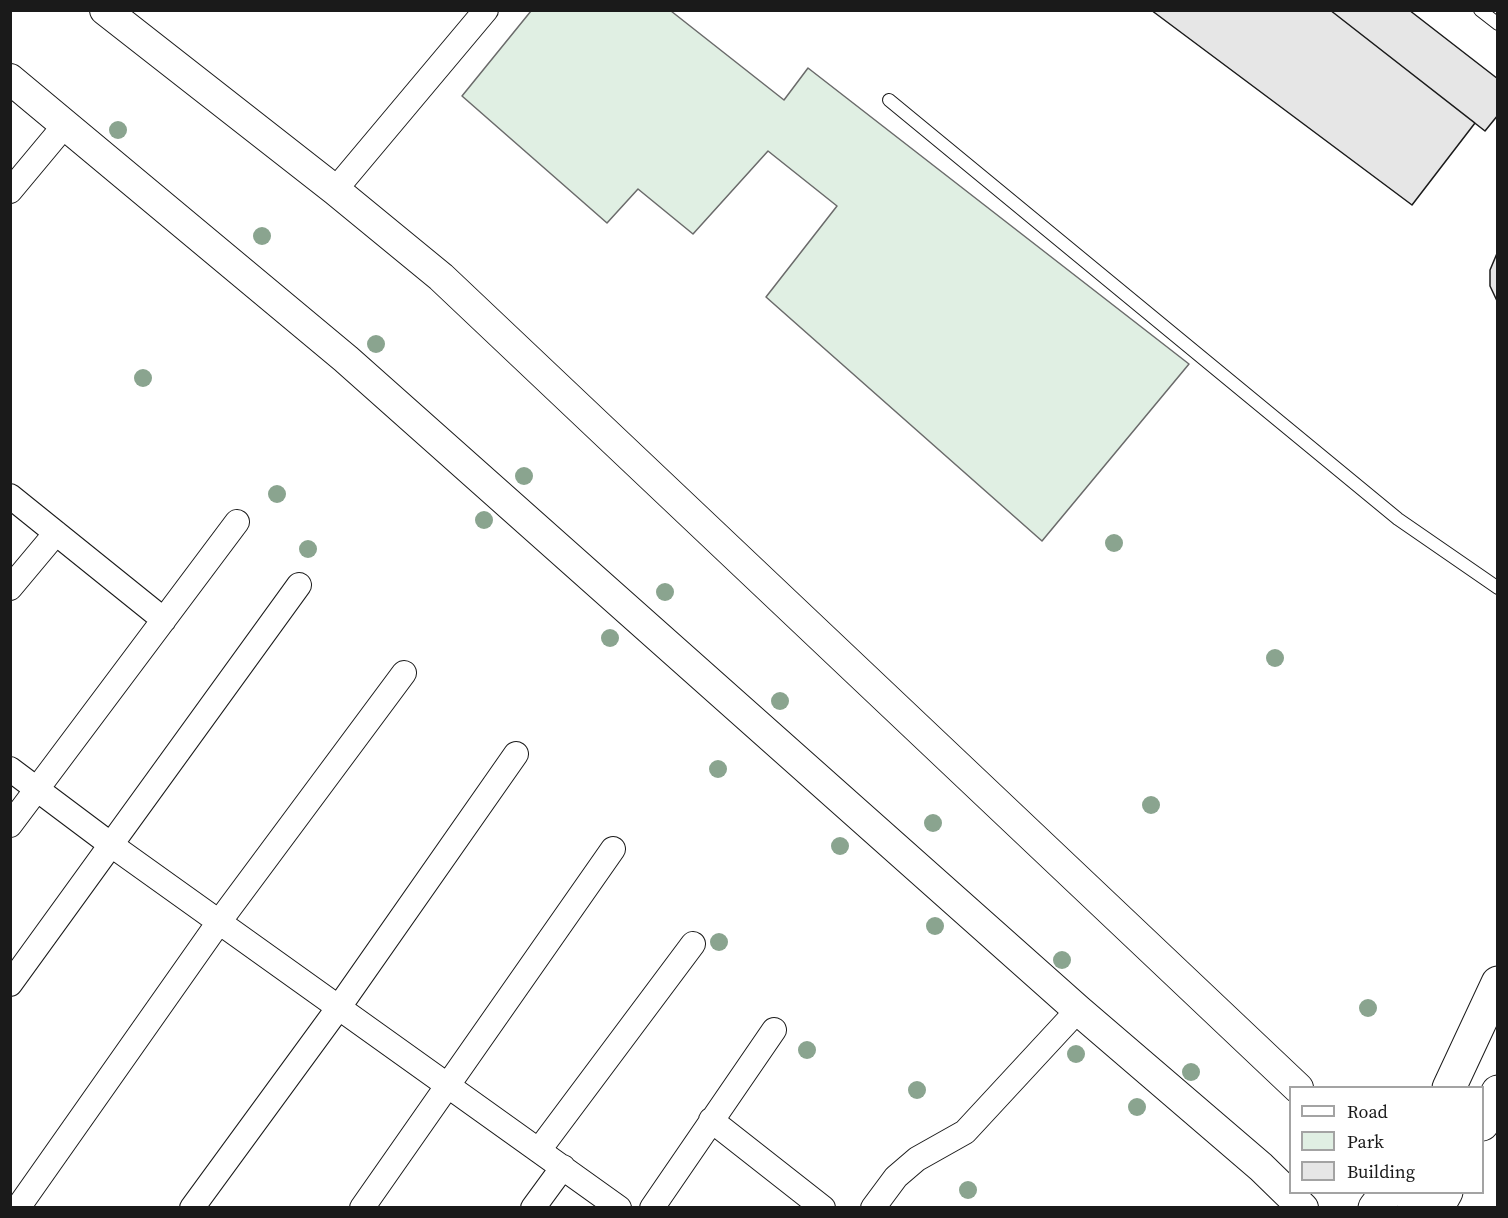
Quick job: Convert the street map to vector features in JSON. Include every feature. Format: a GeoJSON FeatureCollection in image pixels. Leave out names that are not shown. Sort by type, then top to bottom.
{"type":"FeatureCollection","features":[{"type":"Feature","properties":{"kind":"main road"},"geometry":{"type":"LineString","coordinates":[[1450,1086],[1497,982]]}},
{"type":"Feature","properties":{"kind":"main road"},"geometry":{"type":"LineString","coordinates":[[1484,1120],[1497,1092]]}},
{"type":"Feature","properties":{"kind":"main road"},"geometry":{"type":"LineString","coordinates":[[1375,1208],[1386,1194]]}},
{"type":"Feature","properties":{"kind":"main road"},"geometry":{"type":"LineString","coordinates":[[1437,1208],[1445,1194]]}},
{"type":"Feature","properties":{"kind":"street"},"geometry":{"type":"LineString","coordinates":[[335,190],[477,14]]}},
{"type":"Feature","properties":{"kind":"street"},"geometry":{"type":"LineString","coordinates":[[124,16],[449,285],[1296,1086]]}},
{"type":"Feature","properties":{"kind":"street"},"geometry":{"type":"LineString","coordinates":[[10,79],[346,359],[1078,1010],[1261,1167],[1303,1208]]}},
{"type":"Feature","properties":{"kind":"street"},"geometry":{"type":"LineString","coordinates":[[10,190],[65,125]]}},
{"type":"Feature","properties":{"kind":"street"},"geometry":{"type":"LineString","coordinates":[[10,496],[164,620]]}},
{"type":"Feature","properties":{"kind":"street"},"geometry":{"type":"LineString","coordinates":[[10,825],[237,522]]}},
{"type":"Feature","properties":{"kind":"street"},"geometry":{"type":"LineString","coordinates":[[10,588],[56,533]]}},
{"type":"Feature","properties":{"kind":"street"},"geometry":{"type":"LineString","coordinates":[[10,984],[299,585]]}},
{"type":"Feature","properties":{"kind":"street"},"geometry":{"type":"LineString","coordinates":[[21,1201],[219,922],[404,673]]}},
{"type":"Feature","properties":{"kind":"street"},"geometry":{"type":"LineString","coordinates":[[192,1208],[339,1007],[516,754]]}},
{"type":"Feature","properties":{"kind":"street"},"geometry":{"type":"LineString","coordinates":[[10,769],[110,844],[619,1208]]}},
{"type":"Feature","properties":{"kind":"street"},"geometry":{"type":"LineString","coordinates":[[362,1208],[613,849]]}},
{"type":"Feature","properties":{"kind":"street"},"geometry":{"type":"LineString","coordinates":[[539,1150],[693,944]]}},
{"type":"Feature","properties":{"kind":"street"},"geometry":{"type":"LineString","coordinates":[[873,1208],[896,1177],[917,1159],[965,1132],[1078,1010]]}},
{"type":"Feature","properties":{"kind":"street"},"geometry":{"type":"LineString","coordinates":[[652,1208],[774,1030]]}},
{"type":"Feature","properties":{"kind":"street"},"geometry":{"type":"LineString","coordinates":[[711,1120],[823,1208]]}},
{"type":"Feature","properties":{"kind":"street"},"geometry":{"type":"LineString","coordinates":[[533,1208],[562,1167]]}},
{"type":"Feature","properties":{"kind":"street"},"geometry":{"type":"LineString","coordinates":[[1408,1194],[1420,1208]]}},
{"type":"Feature","properties":{"kind":"lane"},"geometry":{"type":"LineString","coordinates":[[1480,10],[1497,24]]}},
{"type":"Feature","properties":{"kind":"lane"},"geometry":{"type":"LineString","coordinates":[[889,100],[1398,519],[1497,588]]}},
{"type":"Feature","properties":{"kind":"green space"},"geometry":{"type":"Polygon","coordinates":[[[531,11],[671,11],[784,100],[808,68],[1189,364],[1042,541],[766,297],[837,206],[768,151],[693,234],[638,189],[607,223],[462,96],[531,11]]]}},
{"type":"Feature","properties":{"kind":"building"},"geometry":{"type":"Polygon","coordinates":[[[1151,10],[1330,10],[1475,123],[1412,205],[1151,10]]]}},
{"type":"Feature","properties":{"kind":"building"},"geometry":{"type":"Polygon","coordinates":[[[1330,10],[1409,10],[1498,79],[1498,115],[1485,131],[1330,10]]]}},
{"type":"Feature","properties":{"kind":"building"},"geometry":{"type":"Polygon","coordinates":[[[1498,251],[1498,303],[1490,286],[1490,270],[1498,251]]]}}]}
